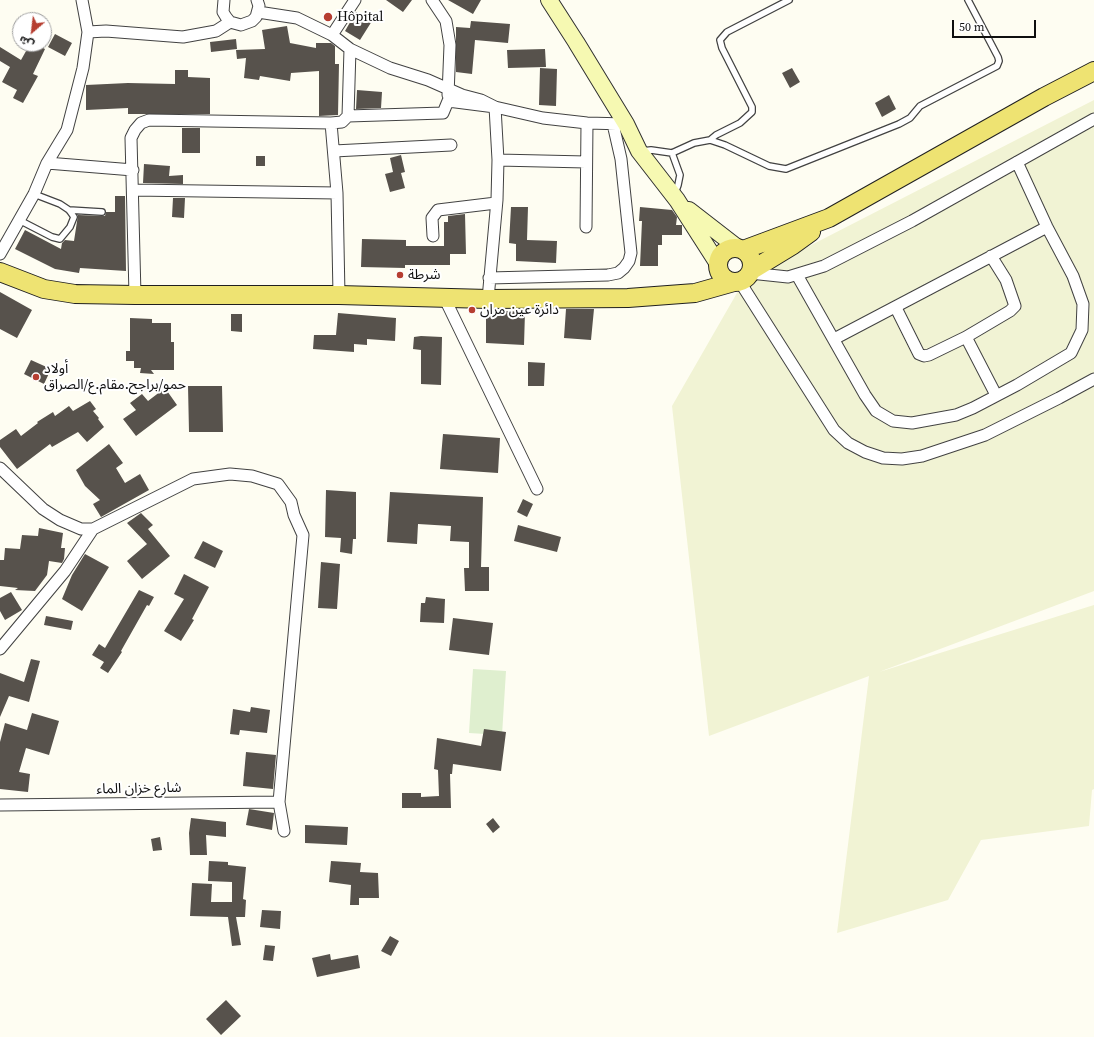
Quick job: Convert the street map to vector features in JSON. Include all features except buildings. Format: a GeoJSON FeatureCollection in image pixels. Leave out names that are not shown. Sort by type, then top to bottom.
{"type":"FeatureCollection","features":[{"type":"Feature","properties":{"kind":"main road"},"geometry":{"type":"LineString","coordinates":[[549,0],[576,42],[619,124],[675,198],[718,266],[723,277],[744,277]]}},
{"type":"Feature","properties":{"kind":"main road"},"geometry":{"type":"LineString","coordinates":[[0,272],[44,289],[75,294],[339,295],[488,299],[628,298],[682,294],[708,290],[744,277],[793,245],[829,218],[1044,97],[1094,71]]}},
{"type":"Feature","properties":{"kind":"main road"},"geometry":{"type":"LineString","coordinates":[[675,198],[750,256],[744,277]]}},
{"type":"Feature","properties":{"kind":"main road"},"geometry":{"type":"LineString","coordinates":[[682,294],[701,282],[718,266],[724,252],[728,250],[740,249],[829,218]]}},
{"type":"Feature","properties":{"kind":"street"},"geometry":{"type":"LineString","coordinates":[[0,254],[34,194],[47,163],[69,123],[83,68],[88,32],[82,0]]}},
{"type":"Feature","properties":{"kind":"street"},"geometry":{"type":"LineString","coordinates":[[224,0],[223,12],[230,22],[241,25],[252,21],[258,12],[257,0]]}},
{"type":"Feature","properties":{"kind":"street"},"geometry":{"type":"LineString","coordinates":[[332,34],[355,0]]}},
{"type":"Feature","properties":{"kind":"street"},"geometry":{"type":"LineString","coordinates":[[135,295],[134,190],[131,138],[141,123],[150,120],[342,122],[348,116],[443,113],[448,102],[450,45],[446,21],[432,0]]}},
{"type":"Feature","properties":{"kind":"street"},"geometry":{"type":"LineString","coordinates":[[258,12],[297,18],[332,34],[350,49],[405,74],[448,88],[462,95],[481,100],[495,107]]}},
{"type":"Feature","properties":{"kind":"street"},"geometry":{"type":"LineString","coordinates":[[88,32],[106,31],[183,37],[210,32],[230,22]]}},
{"type":"Feature","properties":{"kind":"street"},"geometry":{"type":"LineString","coordinates":[[348,116],[350,49]]}},
{"type":"Feature","properties":{"kind":"street"},"geometry":{"type":"LineString","coordinates":[[448,102],[495,107],[543,118],[587,123],[619,124],[621,159],[631,253],[629,261],[624,268],[618,273],[608,275],[489,278]]}},
{"type":"Feature","properties":{"kind":"street"},"geometry":{"type":"LineString","coordinates":[[488,299],[498,160],[495,107]]}},
{"type":"Feature","properties":{"kind":"street"},"geometry":{"type":"LineString","coordinates":[[744,277],[797,276],[824,266],[912,221],[1094,119]]}},
{"type":"Feature","properties":{"kind":"street"},"geometry":{"type":"LineString","coordinates":[[331,122],[337,193],[339,295]]}},
{"type":"Feature","properties":{"kind":"street"},"geometry":{"type":"LineString","coordinates":[[586,227],[587,123]]}},
{"type":"Feature","properties":{"kind":"street"},"geometry":{"type":"LineString","coordinates":[[334,151],[451,145]]}},
{"type":"Feature","properties":{"kind":"street"},"geometry":{"type":"LineString","coordinates":[[498,160],[586,162]]}},
{"type":"Feature","properties":{"kind":"street"},"geometry":{"type":"LineString","coordinates":[[797,276],[870,403],[880,414],[893,421],[912,423],[956,415],[973,408],[1017,385],[1071,353],[1082,330],[1083,304],[1073,276],[1047,227],[1017,162]]}},
{"type":"Feature","properties":{"kind":"street"},"geometry":{"type":"LineString","coordinates":[[47,163],[133,170]]}},
{"type":"Feature","properties":{"kind":"street"},"geometry":{"type":"LineString","coordinates":[[134,190],[337,193]]}},
{"type":"Feature","properties":{"kind":"street"},"geometry":{"type":"LineString","coordinates":[[433,236],[432,218],[438,210],[496,203]]}},
{"type":"Feature","properties":{"kind":"street"},"geometry":{"type":"LineString","coordinates":[[834,339],[896,308],[1047,227]]}},
{"type":"Feature","properties":{"kind":"street"},"geometry":{"type":"LineString","coordinates":[[896,308],[919,354],[924,356],[930,355],[966,337],[1010,311],[1015,306],[1006,280],[991,256]]}},
{"type":"Feature","properties":{"kind":"street"},"geometry":{"type":"LineString","coordinates":[[744,277],[834,430],[848,443],[865,452],[883,458],[902,459],[922,456],[985,435],[1094,379]]}},
{"type":"Feature","properties":{"kind":"street"},"geometry":{"type":"LineString","coordinates":[[444,297],[537,489]]}},
{"type":"Feature","properties":{"kind":"street"},"geometry":{"type":"LineString","coordinates":[[966,337],[996,395]]}},
{"type":"Feature","properties":{"kind":"street"},"geometry":{"type":"LineString","coordinates":[[0,468],[43,509],[60,520],[81,529],[93,529],[193,479],[230,474],[252,476],[278,484],[291,502],[294,515],[303,535],[279,802],[284,831]]}},
{"type":"Feature","properties":{"kind":"street"},"geometry":{"type":"LineString","coordinates":[[0,649],[65,571],[93,529]]}},
{"type":"Feature","properties":{"kind":"street","name":"شارع خزان الماء"},"geometry":{"type":"LineString","coordinates":[[0,805],[279,802]]}},
{"type":"Feature","properties":{"kind":"lane"},"geometry":{"type":"LineString","coordinates":[[639,152],[651,150],[672,153],[694,143],[710,140],[740,123],[752,112],[752,107],[722,48],[720,40],[727,32],[789,0]]}},
{"type":"Feature","properties":{"kind":"lane"},"geometry":{"type":"LineString","coordinates":[[710,140],[731,147],[769,166],[786,169],[899,124],[910,118],[920,106],[997,66],[999,61],[998,57],[968,0]]}},
{"type":"Feature","properties":{"kind":"lane"},"geometry":{"type":"LineString","coordinates":[[672,153],[680,175],[675,198]]}},
{"type":"Feature","properties":{"kind":"lane"},"geometry":{"type":"LineString","coordinates":[[20,220],[52,237],[60,238],[70,227],[74,217],[69,210],[60,204],[34,194]]}},
{"type":"Feature","properties":{"kind":"lane"},"geometry":{"type":"LineString","coordinates":[[69,210],[102,212]]}},
{"type":"Feature","properties":{"kind":"green space"},"geometry":{"type":"Polygon","coordinates":[[[1094,100],[1094,591],[879,672],[1094,605],[1094,789],[1092,790],[1089,826],[981,840],[948,900],[837,933],[869,676],[709,736],[672,406],[745,279],[1094,100]]]}},
{"type":"Feature","properties":{"kind":"green space"},"geometry":{"type":"Polygon","coordinates":[[[473,669],[506,671],[502,735],[469,733],[473,669]]]}},
{"type":"Feature","properties":{"kind":"place","name":"Hôpital"},"geometry":{"type":"Point","coordinates":[328,17]}},
{"type":"Feature","properties":{"kind":"place","name":"شرطة"},"geometry":{"type":"Point","coordinates":[400,275]}},
{"type":"Feature","properties":{"kind":"place","name":"دائرة عين مران"},"geometry":{"type":"Point","coordinates":[472,310]}},
{"type":"Feature","properties":{"kind":"place","name":"أولاد حمو/براجح.مقام.ع/الصراق"},"geometry":{"type":"Point","coordinates":[36,377]}}]}
